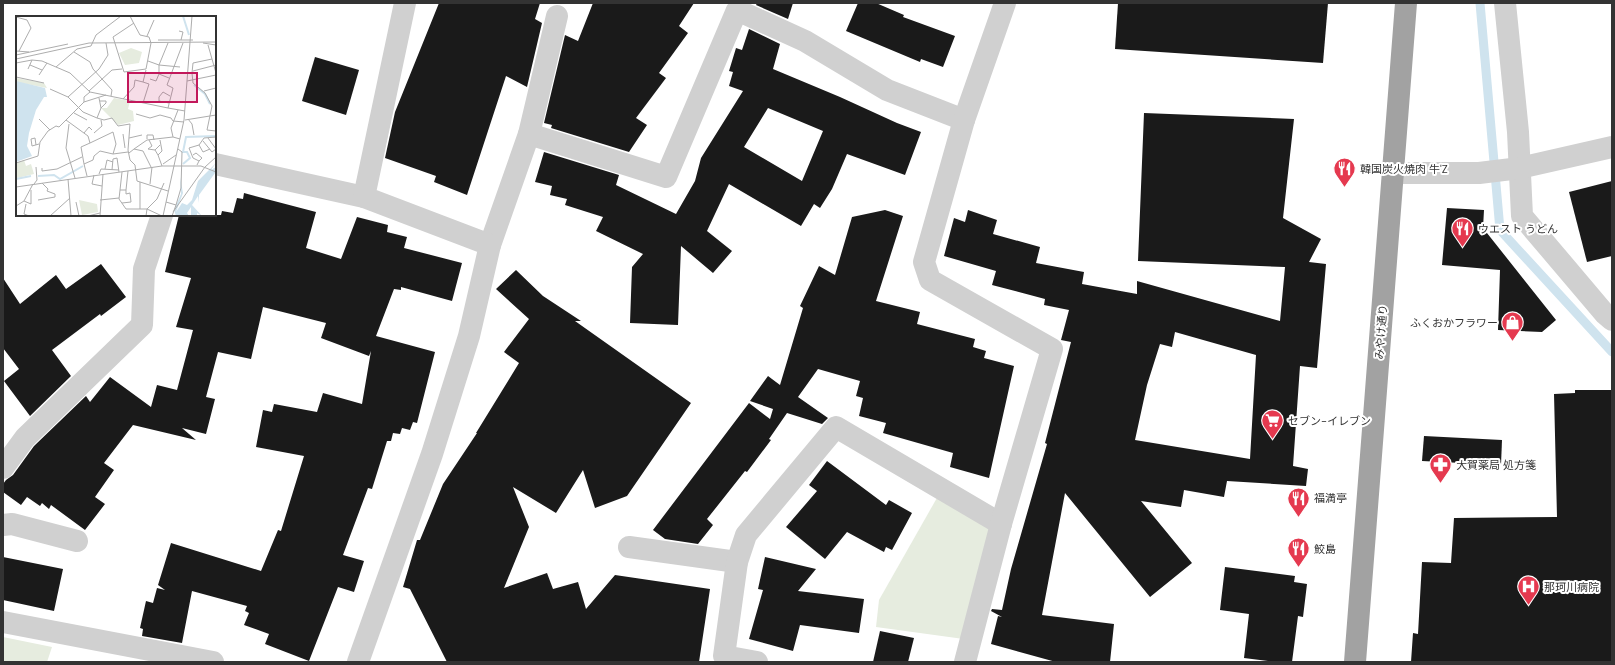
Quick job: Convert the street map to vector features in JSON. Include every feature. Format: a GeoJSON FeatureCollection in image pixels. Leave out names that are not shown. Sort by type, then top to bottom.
{"type":"FeatureCollection","features":[{"type":"Feature","properties":{"kind":"highway","name":"みやけ通り"},"geometry":{"type":"LineString","coordinates":[[1355,662],[1406,3]]}},
{"type":"Feature","properties":{"kind":"street"},"geometry":{"type":"LineString","coordinates":[[364,197],[405,3]]}},
{"type":"Feature","properties":{"kind":"street"},"geometry":{"type":"LineString","coordinates":[[965,662],[1000,524],[1052,349],[930,280],[924,262],[964,120],[1004,3]]}},
{"type":"Feature","properties":{"kind":"street"},"geometry":{"type":"LineString","coordinates":[[1505,3],[1517,124],[1522,216],[1605,314],[1612,320]]}},
{"type":"Feature","properties":{"kind":"street"},"geometry":{"type":"LineString","coordinates":[[529,134],[666,177],[738,7],[805,41],[887,90],[964,120]]}},
{"type":"Feature","properties":{"kind":"street"},"geometry":{"type":"LineString","coordinates":[[358,662],[432,454],[469,336],[490,245],[529,134],[557,16]]}},
{"type":"Feature","properties":{"kind":"street"},"geometry":{"type":"LineString","coordinates":[[1393,172],[1479,172],[1520,168],[1612,147]]}},
{"type":"Feature","properties":{"kind":"street"},"geometry":{"type":"LineString","coordinates":[[216,164],[364,197],[490,245]]}},
{"type":"Feature","properties":{"kind":"street"},"geometry":{"type":"LineString","coordinates":[[3,468],[25,438],[142,325],[144,269],[162,216]]}},
{"type":"Feature","properties":{"kind":"street"},"geometry":{"type":"LineString","coordinates":[[757,662],[724,656],[737,562],[746,535],[836,427],[1000,524]]}},
{"type":"Feature","properties":{"kind":"street"},"geometry":{"type":"LineString","coordinates":[[3,525],[12,524],[77,541]]}},
{"type":"Feature","properties":{"kind":"street"},"geometry":{"type":"LineString","coordinates":[[629,547],[737,562]]}},
{"type":"Feature","properties":{"kind":"street"},"geometry":{"type":"LineString","coordinates":[[3,622],[213,662]]}},
{"type":"Feature","properties":{"kind":"shaded area"},"geometry":{"type":"Polygon","coordinates":[[[942,489],[1001,524],[971,640],[876,627],[879,600],[942,489]]]}},
{"type":"Feature","properties":{"kind":"shaded area"},"geometry":{"type":"Polygon","coordinates":[[[3,637],[52,647],[47,662],[3,662],[3,637]]]}},
{"type":"Feature","properties":{"kind":"building"},"geometry":{"type":"Polygon","coordinates":[[[439,3],[540,3],[535,19],[542,23],[527,87],[506,76],[467,195],[434,182],[436,176],[385,158],[395,112],[439,3]]]}},
{"type":"Feature","properties":{"kind":"building"},"geometry":{"type":"Polygon","coordinates":[[[593,3],[694,3],[679,26],[688,33],[659,73],[666,78],[636,118],[647,125],[629,152],[551,128],[552,125],[544,123],[565,35],[578,41],[593,3]]]}},
{"type":"Feature","properties":{"kind":"building"},"geometry":{"type":"Polygon","coordinates":[[[757,3],[793,3],[788,19],[756,5],[757,3]]]}},
{"type":"Feature","properties":{"kind":"building"},"geometry":{"type":"Polygon","coordinates":[[[858,3],[876,3],[904,15],[903,17],[955,36],[943,67],[921,59],[920,62],[846,31],[858,3]]]}},
{"type":"Feature","properties":{"kind":"building"},"geometry":{"type":"Polygon","coordinates":[[[1118,3],[1328,3],[1323,63],[1115,49],[1118,3]]]}},
{"type":"Feature","properties":{"kind":"building"},"geometry":{"type":"Polygon","coordinates":[[[749,29],[780,44],[773,69],[921,132],[905,175],[847,154],[832,189],[820,208],[814,204],[801,226],[729,184],[707,231],[732,251],[713,273],[681,246],[678,325],[630,323],[632,267],[643,254],[596,231],[603,217],[565,205],[567,199],[550,195],[552,186],[535,182],[544,152],[619,175],[616,185],[676,214],[695,181],[701,158],[743,91],[729,86],[733,72],[729,71],[736,48],[742,50],[749,29]],[[768,108],[744,147],[802,181],[823,131],[768,108]]]}},
{"type":"Feature","properties":{"kind":"building"},"geometry":{"type":"Polygon","coordinates":[[[315,57],[359,70],[346,115],[302,101],[315,57]]]}},
{"type":"Feature","properties":{"kind":"building"},"geometry":{"type":"Polygon","coordinates":[[[1144,113],[1294,119],[1283,218],[1321,239],[1309,262],[1326,264],[1317,368],[1300,366],[1293,466],[1308,469],[1306,486],[1227,481],[1224,497],[1184,490],[1181,507],[1141,501],[1192,563],[1150,597],[1065,493],[1042,615],[1114,624],[1110,662],[1056,662],[991,644],[998,616],[1002,617],[991,611],[992,609],[1002,610],[1011,569],[1047,444],[1045,443],[1071,342],[1061,340],[1069,310],[1044,305],[1045,299],[992,285],[996,271],[944,256],[954,218],[965,222],[968,210],[997,220],[993,234],[1040,247],[1036,263],[1084,272],[1082,284],[1137,294],[1137,281],[1280,321],[1285,267],[1138,261],[1144,113]],[[1175,332],[1172,347],[1160,344],[1147,385],[1135,440],[1250,459],[1256,355],[1175,332]]]}},
{"type":"Feature","properties":{"kind":"building"},"geometry":{"type":"Polygon","coordinates":[[[1612,181],[1612,256],[1587,262],[1569,192],[1612,181]]]}},
{"type":"Feature","properties":{"kind":"building"},"geometry":{"type":"Polygon","coordinates":[[[244,193],[316,212],[306,248],[341,259],[357,217],[388,225],[387,232],[407,237],[404,248],[462,263],[452,301],[401,287],[401,290],[394,289],[376,336],[435,352],[417,423],[413,422],[410,430],[402,428],[400,434],[393,433],[391,441],[387,441],[372,489],[368,488],[343,555],[364,561],[354,592],[338,587],[309,661],[265,644],[269,634],[244,625],[249,613],[245,611],[247,606],[192,591],[182,643],[142,636],[143,629],[140,628],[146,601],[153,603],[157,588],[165,590],[158,585],[171,543],[261,571],[278,530],[281,531],[304,456],[256,447],[263,410],[272,412],[274,404],[317,412],[323,393],[362,404],[371,351],[369,356],[321,338],[326,323],[263,307],[251,359],[218,352],[206,397],[215,399],[206,434],[182,428],[196,440],[133,425],[104,463],[114,470],[95,497],[105,504],[85,530],[51,505],[49,509],[42,503],[40,506],[27,497],[21,505],[3,492],[3,484],[13,475],[34,446],[86,396],[90,402],[110,377],[151,407],[157,385],[177,390],[193,330],[176,327],[191,278],[165,272],[179,216],[216,216],[221,215],[222,211],[233,213],[237,198],[243,199],[244,193]]]}},
{"type":"Feature","properties":{"kind":"building"},"geometry":{"type":"Polygon","coordinates":[[[1447,208],[1484,210],[1483,228],[1556,320],[1542,332],[1498,330],[1500,270],[1442,265],[1447,208]]]}},
{"type":"Feature","properties":{"kind":"building"},"geometry":{"type":"Polygon","coordinates":[[[885,210],[903,216],[876,301],[920,312],[917,324],[975,339],[973,347],[986,351],[984,358],[1014,366],[989,478],[950,467],[953,453],[883,433],[886,423],[859,416],[863,398],[856,396],[860,381],[818,369],[798,397],[828,418],[822,424],[787,413],[769,439],[771,440],[747,472],[745,471],[707,519],[713,525],[698,544],[665,539],[653,530],[749,403],[770,419],[773,409],[750,401],[768,376],[780,385],[803,308],[800,306],[819,266],[835,275],[852,217],[885,210]]]}},
{"type":"Feature","properties":{"kind":"building"},"geometry":{"type":"Polygon","coordinates":[[[101,264],[126,297],[101,316],[100,314],[52,350],[71,376],[30,416],[4,381],[19,369],[3,348],[3,278],[20,304],[56,275],[66,289],[101,264]]]}},
{"type":"Feature","properties":{"kind":"building"},"geometry":{"type":"Polygon","coordinates":[[[516,270],[543,296],[581,321],[575,321],[691,403],[627,496],[595,508],[583,470],[556,513],[513,487],[529,527],[504,588],[547,573],[553,589],[578,582],[586,609],[615,575],[710,589],[699,662],[447,662],[410,589],[403,587],[417,540],[420,540],[443,484],[477,433],[519,363],[504,352],[529,319],[496,289],[516,270]]]}},
{"type":"Feature","properties":{"kind":"building","name":"那珂川病院"},"geometry":{"type":"Polygon","coordinates":[[[1575,390],[1612,390],[1612,662],[1411,662],[1413,633],[1418,634],[1422,562],[1451,563],[1454,518],[1557,517],[1554,394],[1575,393],[1575,390]]]}},
{"type":"Feature","properties":{"kind":"building"},"geometry":{"type":"Polygon","coordinates":[[[1424,436],[1502,440],[1501,465],[1422,461],[1424,436]]]}},
{"type":"Feature","properties":{"kind":"building"},"geometry":{"type":"Polygon","coordinates":[[[827,461],[886,505],[889,500],[912,513],[892,550],[886,547],[884,552],[847,532],[825,559],[786,527],[817,491],[809,485],[827,461]]]}},
{"type":"Feature","properties":{"kind":"building"},"geometry":{"type":"Polygon","coordinates":[[[3,557],[63,569],[54,611],[3,600],[3,557]]]}},
{"type":"Feature","properties":{"kind":"building"},"geometry":{"type":"Polygon","coordinates":[[[765,557],[816,569],[798,591],[864,599],[859,633],[800,625],[793,651],[749,639],[763,590],[758,589],[765,557]]]}},
{"type":"Feature","properties":{"kind":"building"},"geometry":{"type":"Polygon","coordinates":[[[1225,567],[1295,576],[1294,582],[1307,584],[1303,617],[1298,616],[1292,662],[1276,662],[1244,658],[1249,614],[1220,610],[1225,567]]]}},
{"type":"Feature","properties":{"kind":"building"},"geometry":{"type":"Polygon","coordinates":[[[880,631],[914,638],[908,662],[873,662],[880,631]]]}},
{"type":"Feature","properties":{"kind":"waterway"},"geometry":{"type":"LineString","coordinates":[[1480,3],[1500,230],[1612,352]]}},
{"type":"Feature","properties":{"kind":"place","name":"韓国炭火焼肉 牛'Z"},"geometry":{"type":"Point","coordinates":[1344,188]}},
{"type":"Feature","properties":{"kind":"place","name":"ウエスト うどん"},"geometry":{"type":"Point","coordinates":[1462,248]}},
{"type":"Feature","properties":{"kind":"place","name":"ふくおかフラワー"},"geometry":{"type":"Point","coordinates":[1513,342]}},
{"type":"Feature","properties":{"kind":"place","name":"セブン-イレブン"},"geometry":{"type":"Point","coordinates":[1273,440]}},
{"type":"Feature","properties":{"kind":"place","name":"大賀薬局 処方箋"},"geometry":{"type":"Point","coordinates":[1441,484]}},
{"type":"Feature","properties":{"kind":"place","name":"福満亭"},"geometry":{"type":"Point","coordinates":[1299,518]}},
{"type":"Feature","properties":{"kind":"place","name":"鮫島"},"geometry":{"type":"Point","coordinates":[1299,568]}},
{"type":"Feature","properties":{"kind":"place","name":"那珂川病院"},"geometry":{"type":"Point","coordinates":[1529,606]}}]}
